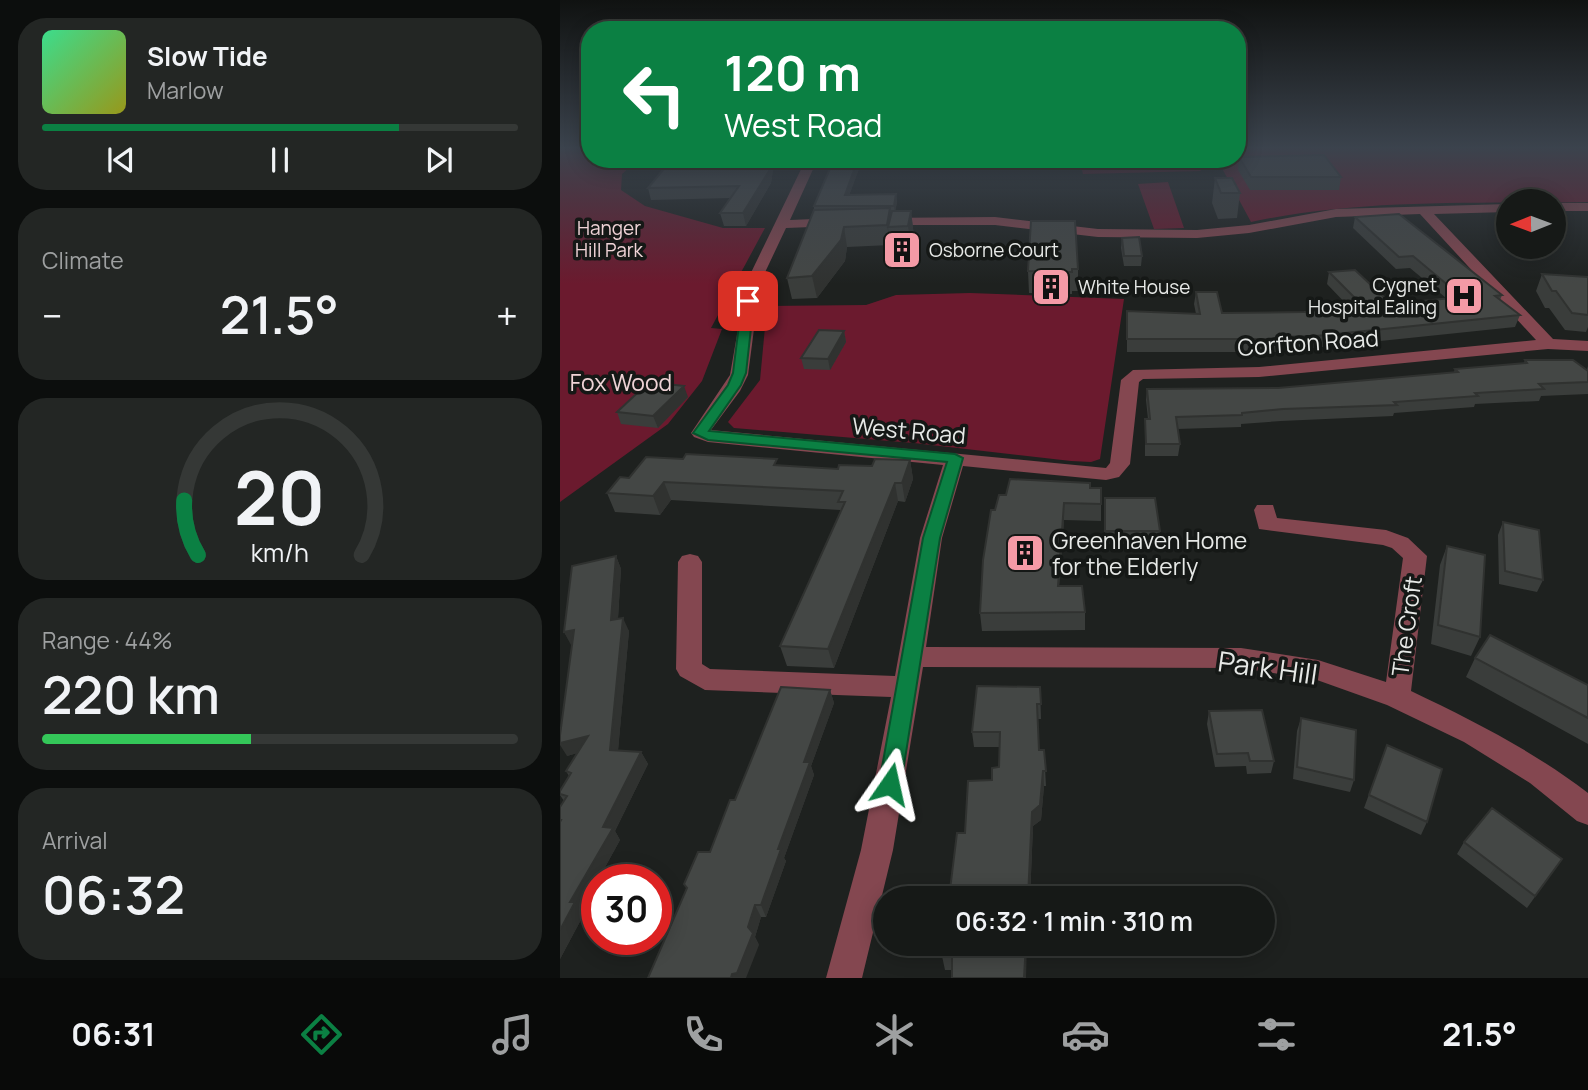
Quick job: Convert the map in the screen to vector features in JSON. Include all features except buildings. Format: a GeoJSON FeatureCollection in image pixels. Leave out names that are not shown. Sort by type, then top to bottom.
{"type":"FeatureCollection","features":[{"type":"Feature","properties":{"kind":"street"},"geometry":{"type":"LineString","coordinates":[[796,193],[781,224],[995,220],[1098,233],[1197,234],[1249,229],[1319,215],[1496,208]]}},
{"type":"Feature","properties":{"kind":"street"},"geometry":{"type":"LineString","coordinates":[[1566,208],[1588,207]]}},
{"type":"Feature","properties":{"kind":"street"},"geometry":{"type":"LineString","coordinates":[[1422,209],[1548,344]]}},
{"type":"Feature","properties":{"kind":"street","name":"West Road"},"geometry":{"type":"LineString","coordinates":[[781,224],[753,283],[735,385],[701,433],[708,436],[1098,474],[1112,473]]}},
{"type":"Feature","properties":{"kind":"street","name":"Corfton Road"},"geometry":{"type":"LineString","coordinates":[[1112,473],[1120,464],[1130,380],[1139,374],[1259,372],[1548,344],[1588,346]]}},
{"type":"Feature","properties":{"kind":"street"},"geometry":{"type":"LineString","coordinates":[[844,978],[877,850],[908,687],[931,538],[955,458]]}},
{"type":"Feature","properties":{"kind":"street","name":"The Croft"},"geometry":{"type":"LineString","coordinates":[[1265,510],[1267,524],[1386,538],[1400,543],[1415,556],[1397,697]]}},
{"type":"Feature","properties":{"kind":"street"},"geometry":{"type":"LineString","coordinates":[[690,562],[689,669],[705,678],[908,687]]}},
{"type":"Feature","properties":{"kind":"street","name":"Park Hill"},"geometry":{"type":"LineString","coordinates":[[912,657],[1241,659],[1318,670],[1397,697],[1475,734],[1540,774],[1588,811]]}},
{"type":"Feature","properties":{"kind":"green space"},"geometry":{"type":"Polygon","coordinates":[[[560,193],[625,193],[645,206],[723,228],[765,228],[711,328],[722,329],[702,381],[668,424],[560,502],[560,193]]]}},
{"type":"Feature","properties":{"kind":"green space"},"geometry":{"type":"Polygon","coordinates":[[[1141,193],[1172,193],[1184,228],[1154,229],[1141,193]]]}},
{"type":"Feature","properties":{"kind":"green space"},"geometry":{"type":"Polygon","coordinates":[[[1235,193],[1496,193],[1496,203],[1378,206],[1293,214],[1251,222],[1235,193]]]}},
{"type":"Feature","properties":{"kind":"green space"},"geometry":{"type":"Polygon","coordinates":[[[1566,193],[1588,193],[1588,202],[1566,202],[1566,193]]]}},
{"type":"Feature","properties":{"kind":"green space"},"geometry":{"type":"Polygon","coordinates":[[[970,293],[1124,299],[1100,459],[1091,462],[1071,461],[914,443],[734,428],[728,422],[760,380],[767,306],[866,305],[896,295],[970,293]]]}},
{"type":"Feature","properties":{"kind":"place","name":"Osborne Court"},"geometry":{"type":"Point","coordinates":[902,250]}},
{"type":"Feature","properties":{"kind":"place","name":"White House"},"geometry":{"type":"Point","coordinates":[1051,287]}},
{"type":"Feature","properties":{"kind":"place","name":"Cygnet Hospital Ealing"},"geometry":{"type":"Point","coordinates":[1464,296]}},
{"type":"Feature","properties":{"kind":"place","name":"Greenhaven Home for the Elderly"},"geometry":{"type":"Point","coordinates":[1025,553]}},
{"type":"Feature","properties":{"kind":"route"},"geometry":{"type":"LineString","coordinates":[[748,301],[739,373],[735,385],[701,433],[708,436],[955,458],[931,538],[890,784]]}},
{"type":"Feature","properties":{"kind":"park label","name":"Hanger Hill Park"},"geometry":{"type":"Point","coordinates":[609,239]}},
{"type":"Feature","properties":{"kind":"park label","name":"Fox Wood"},"geometry":{"type":"Point","coordinates":[621,382]}}]}
